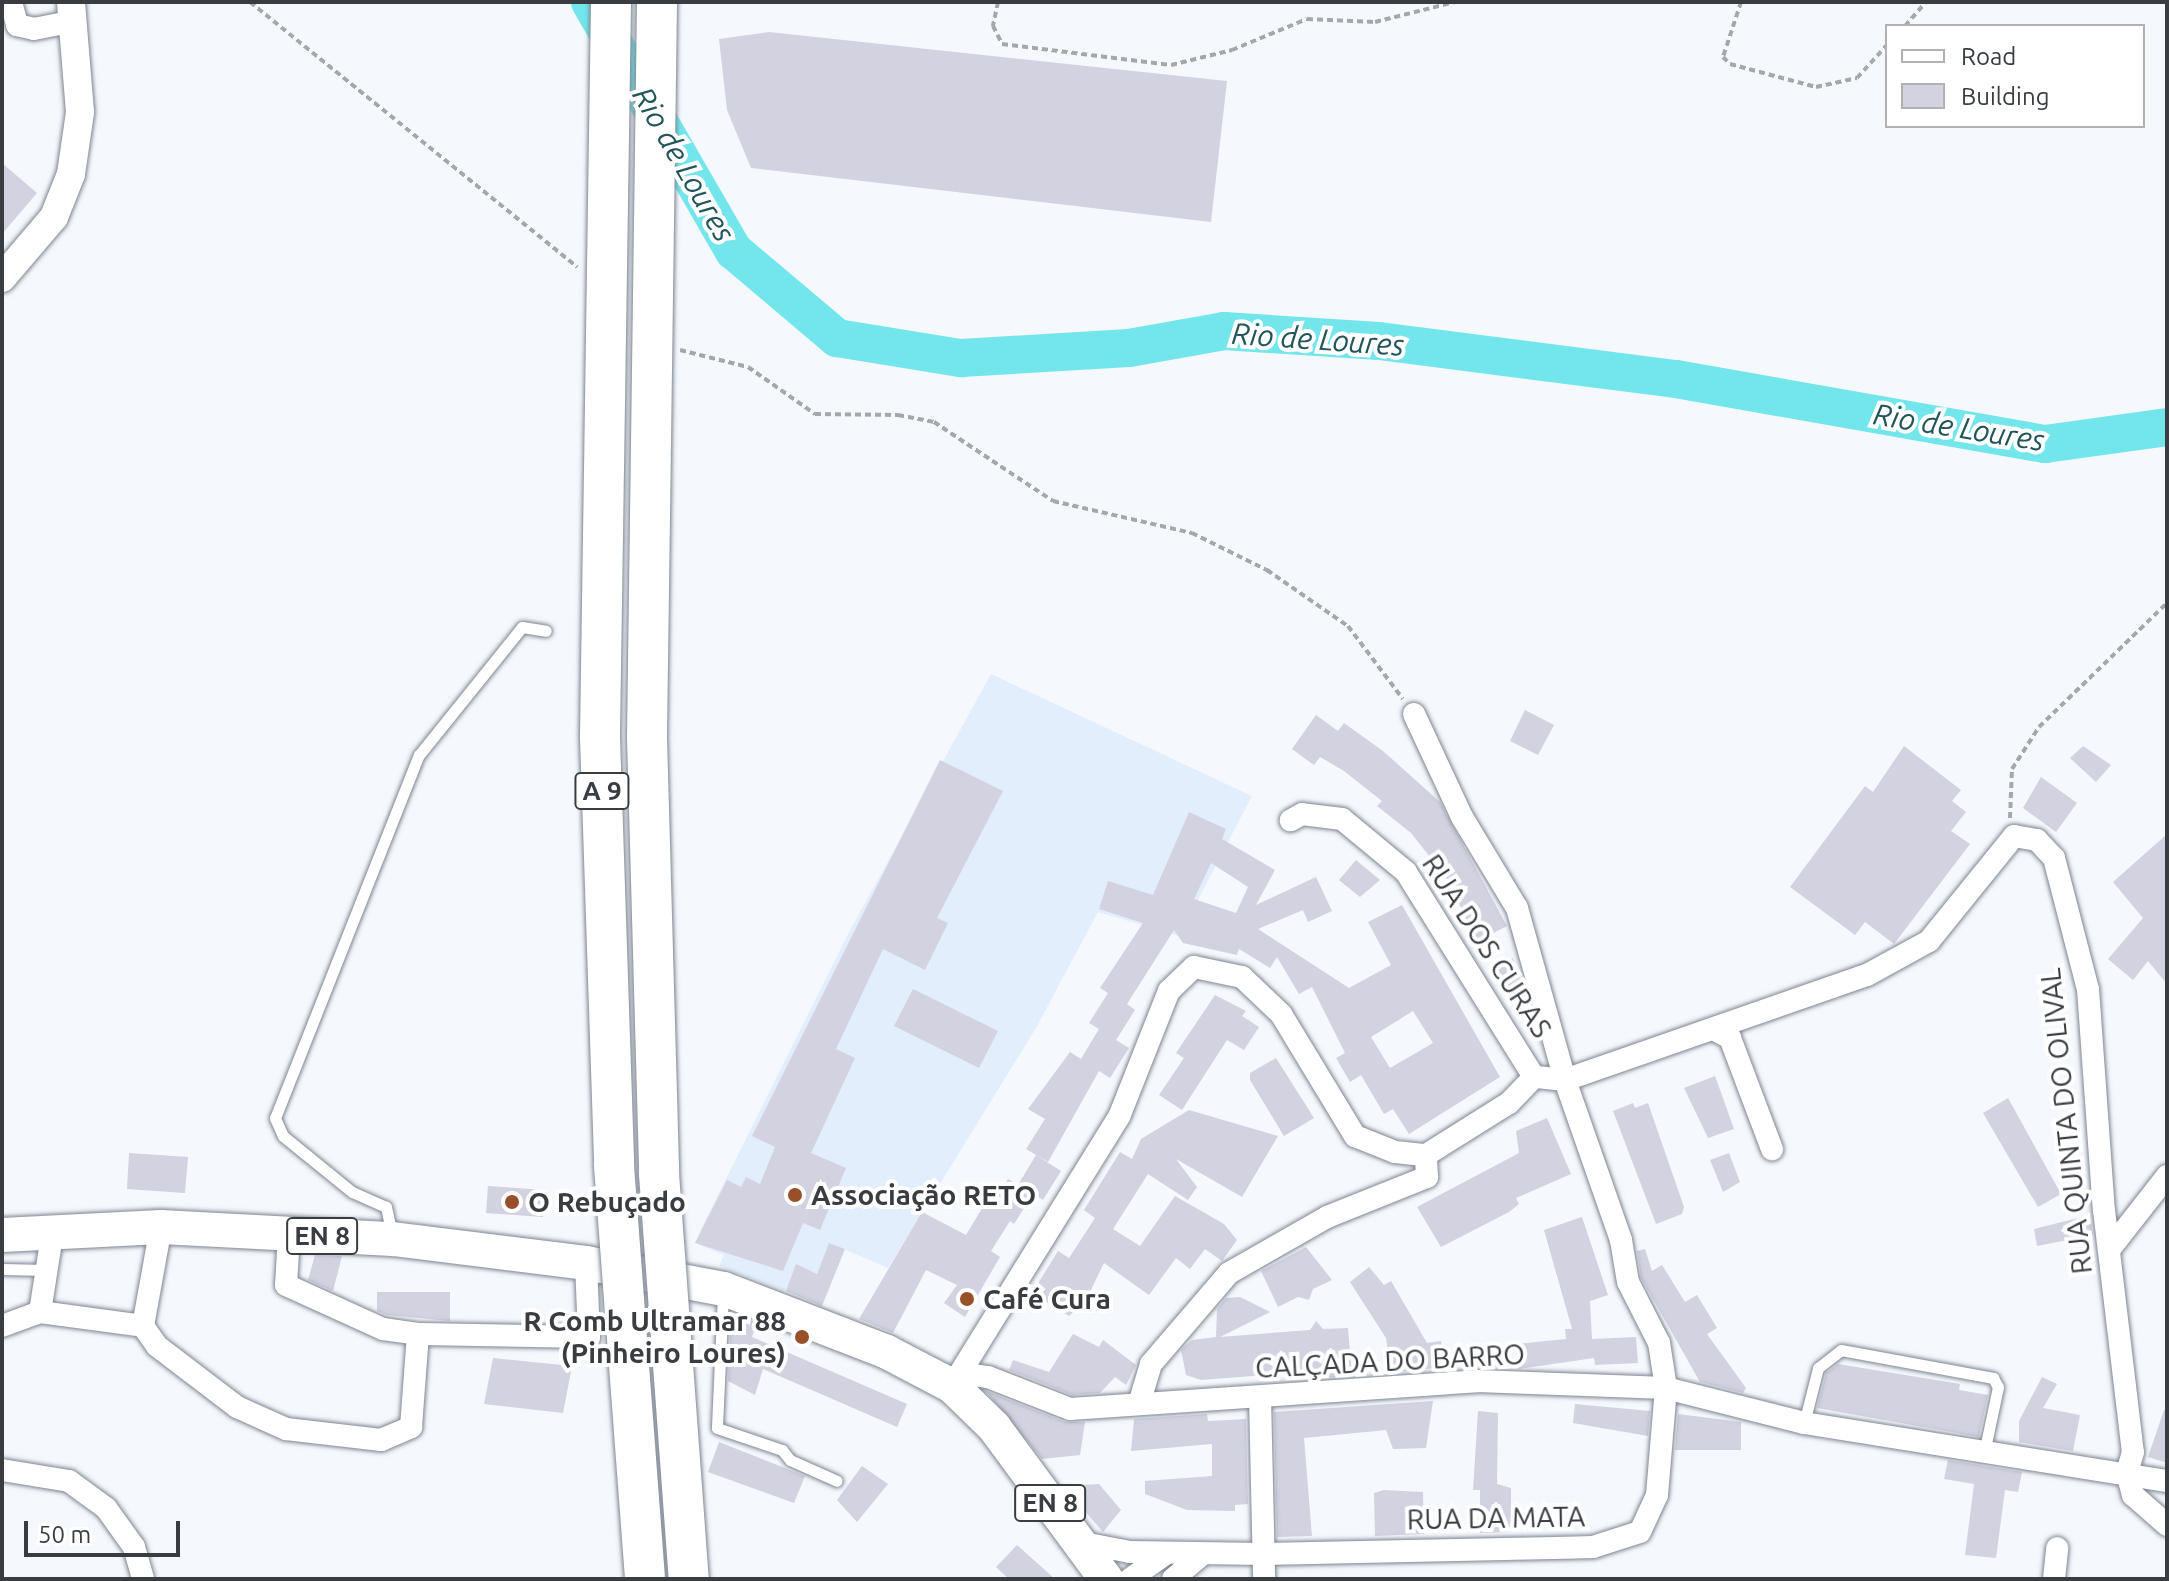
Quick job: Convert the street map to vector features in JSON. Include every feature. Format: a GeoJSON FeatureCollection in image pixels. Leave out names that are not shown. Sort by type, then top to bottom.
{"type":"FeatureCollection","features":[{"type":"Feature","properties":{"kind":"highway","name":"A 9"},"geometry":{"type":"LineString","coordinates":[[611,2],[600,737],[614,1166],[645,1579]]}},
{"type":"Feature","properties":{"kind":"highway","name":"A 9"},"geometry":{"type":"LineString","coordinates":[[657,2],[647,737],[659,1174],[689,1579]]}},
{"type":"Feature","properties":{"kind":"main road","name":"EN 8"},"geometry":{"type":"LineString","coordinates":[[2,1235],[52,1235],[161,1227],[393,1239],[586,1263],[724,1289],[873,1346],[952,1386],[994,1427],[1106,1579]]}},
{"type":"Feature","properties":{"kind":"street"},"geometry":{"type":"LineString","coordinates":[[2,278],[54,217],[71,174],[80,112],[72,12],[34,29],[17,25],[11,2]]}},
{"type":"Feature","properties":{"kind":"street","name":"RUA DA MATA"},"geometry":{"type":"LineString","coordinates":[[1078,1542],[1168,1553],[1264,1554],[1620,1542],[1640,1532],[1657,1495],[1666,1388],[1659,1343],[1628,1282],[1621,1240],[1565,1080],[1517,908],[1462,817],[1414,714]]}},
{"type":"Feature","properties":{"kind":"street","name":"RUA DOS CURAS"},"geometry":{"type":"LineString","coordinates":[[1139,1404],[1151,1364],[1229,1273],[1327,1217],[1427,1177],[1426,1155],[1509,1103],[1534,1077],[1406,872],[1342,819],[1302,814],[1291,820]]}},
{"type":"Feature","properties":{"kind":"street"},"geometry":{"type":"LineString","coordinates":[[1534,1077],[1565,1080],[1717,1031],[1867,975],[1929,941],[2014,836]]}},
{"type":"Feature","properties":{"kind":"street","name":"RUA QUINTA DO OLIVAL"},"geometry":{"type":"LineString","coordinates":[[2014,836],[2037,840],[2054,858],[2088,989],[2109,1250],[2133,1452],[2127,1473]]}},
{"type":"Feature","properties":{"kind":"street"},"geometry":{"type":"LineString","coordinates":[[952,1386],[1119,1117],[1169,991],[1194,967],[1242,977],[1281,1014],[1355,1136],[1395,1152],[1426,1155]]}},
{"type":"Feature","properties":{"kind":"street"},"geometry":{"type":"LineString","coordinates":[[1717,1031],[1730,1038],[1772,1149]]}},
{"type":"Feature","properties":{"kind":"street"},"geometry":{"type":"LineString","coordinates":[[2109,1250],[2167,1176]]}},
{"type":"Feature","properties":{"kind":"street"},"geometry":{"type":"LineString","coordinates":[[161,1227],[143,1326],[157,1346],[237,1407],[286,1429],[381,1440],[411,1427],[418,1334]]}},
{"type":"Feature","properties":{"kind":"street"},"geometry":{"type":"LineString","coordinates":[[40,1312],[52,1235]]}},
{"type":"Feature","properties":{"kind":"street"},"geometry":{"type":"LineString","coordinates":[[289,1235],[286,1285],[383,1329],[418,1334],[589,1337],[586,1263]]}},
{"type":"Feature","properties":{"kind":"street"},"geometry":{"type":"LineString","coordinates":[[2,1326],[40,1312],[143,1326]]}},
{"type":"Feature","properties":{"kind":"street","name":"CALÇADA DO BARRO"},"geometry":{"type":"LineString","coordinates":[[952,1386],[973,1375],[1070,1409],[1477,1381],[1666,1388],[1804,1423],[2167,1481]]}},
{"type":"Feature","properties":{"kind":"street"},"geometry":{"type":"LineString","coordinates":[[1260,1397],[1264,1579]]}},
{"type":"Feature","properties":{"kind":"street"},"geometry":{"type":"LineString","coordinates":[[2,1470],[69,1481],[106,1508],[134,1547],[143,1579]]}},
{"type":"Feature","properties":{"kind":"street"},"geometry":{"type":"LineString","coordinates":[[2127,1473],[2133,1495],[2167,1525]]}},
{"type":"Feature","properties":{"kind":"street"},"geometry":{"type":"LineString","coordinates":[[2054,1579],[2057,1548]]}},
{"type":"Feature","properties":{"kind":"street"},"geometry":{"type":"LineString","coordinates":[[1130,1579],[1168,1553]]}},
{"type":"Feature","properties":{"kind":"street"},"geometry":{"type":"LineString","coordinates":[[1173,1579],[1203,1554]]}},
{"type":"Feature","properties":{"kind":"lane"},"geometry":{"type":"LineString","coordinates":[[393,1239],[386,1207],[352,1192],[283,1136],[275,1118],[419,755],[522,627],[546,631]]}},
{"type":"Feature","properties":{"kind":"lane"},"geometry":{"type":"LineString","coordinates":[[2,1269],[46,1270]]}},
{"type":"Feature","properties":{"kind":"lane"},"geometry":{"type":"LineString","coordinates":[[724,1289],[717,1428],[782,1450],[837,1481]]}},
{"type":"Feature","properties":{"kind":"lane"},"geometry":{"type":"LineString","coordinates":[[1804,1423],[1818,1368],[1841,1350],[1993,1378],[1998,1387],[1984,1453]]}},
{"type":"Feature","properties":{"kind":"path"},"geometry":{"type":"LineString","coordinates":[[250,2],[581,271]]}},
{"type":"Feature","properties":{"kind":"path"},"geometry":{"type":"LineString","coordinates":[[998,2],[993,26],[1002,44],[1171,65],[1232,50],[1307,19],[1375,22],[1455,2]]}},
{"type":"Feature","properties":{"kind":"path"},"geometry":{"type":"LineString","coordinates":[[1741,2],[1723,57],[1730,64],[1816,87],[1857,78],[1885,47]]}},
{"type":"Feature","properties":{"kind":"path"},"geometry":{"type":"LineString","coordinates":[[1907,24],[1926,2]]}},
{"type":"Feature","properties":{"kind":"path"},"geometry":{"type":"LineString","coordinates":[[674,345],[685,354],[748,367],[815,414],[934,422],[1053,501],[1192,533],[1267,570],[1348,626],[1414,714]]}},
{"type":"Feature","properties":{"kind":"path"},"geometry":{"type":"LineString","coordinates":[[2014,836],[2007,801],[2018,758],[2039,727],[2167,603]]}},
{"type":"Feature","properties":{"kind":"shaded area"},"geometry":{"type":"Polygon","coordinates":[[[991,674],[1252,796],[1179,936],[1098,912],[1036,1028],[888,1268],[830,1243],[817,1274],[796,1265],[786,1291],[719,1266],[724,1255],[695,1243],[703,1225],[849,932],[991,674]]]}},
{"type":"Feature","properties":{"kind":"building"},"geometry":{"type":"Polygon","coordinates":[[[769,32],[1227,81],[1211,222],[751,168],[727,110],[719,39],[769,32]]]}},
{"type":"Feature","properties":{"kind":"building"},"geometry":{"type":"Polygon","coordinates":[[[2,163],[37,193],[2,234],[2,163]]]}},
{"type":"Feature","properties":{"kind":"building"},"geometry":{"type":"Polygon","coordinates":[[[1525,710],[1554,725],[1538,755],[1510,741],[1525,710]]]}},
{"type":"Feature","properties":{"kind":"building"},"geometry":{"type":"Polygon","coordinates":[[[1316,715],[1338,731],[1344,723],[1383,751],[1440,802],[1507,926],[1476,942],[1449,881],[1411,833],[1377,806],[1382,801],[1344,771],[1320,757],[1314,765],[1292,749],[1316,715]]]}},
{"type":"Feature","properties":{"kind":"building"},"geometry":{"type":"Polygon","coordinates":[[[1904,746],[1961,790],[1952,801],[1966,812],[1951,831],[1970,844],[1894,944],[1865,922],[1855,935],[1790,887],[1865,786],[1873,792],[1904,746]]]}},
{"type":"Feature","properties":{"kind":"building"},"geometry":{"type":"Polygon","coordinates":[[[2083,746],[2111,765],[2096,782],[2070,758],[2083,746]]]}},
{"type":"Feature","properties":{"kind":"building"},"geometry":{"type":"Polygon","coordinates":[[[940,760],[1003,791],[937,918],[948,923],[925,970],[883,949],[836,1049],[855,1058],[811,1153],[846,1168],[820,1230],[803,1223],[783,1271],[695,1243],[727,1180],[741,1187],[746,1177],[760,1184],[775,1147],[752,1136],[940,760]]]}},
{"type":"Feature","properties":{"kind":"building"},"geometry":{"type":"Polygon","coordinates":[[[2041,777],[2077,803],[2056,832],[2023,808],[2041,777]]]}},
{"type":"Feature","properties":{"kind":"building"},"geometry":{"type":"Polygon","coordinates":[[[1189,812],[1226,829],[1222,839],[1275,870],[1256,905],[1316,877],[1332,911],[1308,922],[1303,910],[1258,929],[1349,988],[1391,965],[1368,922],[1402,905],[1500,1077],[1409,1134],[1393,1109],[1384,1114],[1361,1075],[1350,1082],[1336,1058],[1345,1053],[1312,987],[1299,994],[1277,957],[1270,968],[1239,949],[1237,955],[1183,943],[1174,930],[1127,1004],[1135,1010],[1116,1040],[1129,1048],[1110,1078],[1099,1071],[1048,1162],[1026,1149],[1045,1119],[1028,1109],[1070,1052],[1081,1059],[1099,1029],[1089,1023],[1108,993],[1100,988],[1143,923],[1099,909],[1108,881],[1153,895],[1189,812]],[[1211,863],[1194,899],[1236,913],[1248,887],[1211,863]],[[1413,1011],[1371,1037],[1390,1068],[1433,1043],[1413,1011]]]}},
{"type":"Feature","properties":{"kind":"building"},"geometry":{"type":"Polygon","coordinates":[[[2167,834],[2167,984],[2148,961],[2133,980],[2108,959],[2143,918],[2113,882],[2167,834]]]}},
{"type":"Feature","properties":{"kind":"building"},"geometry":{"type":"Polygon","coordinates":[[[1356,860],[1380,880],[1360,897],[1339,880],[1356,860]]]}},
{"type":"Feature","properties":{"kind":"building"},"geometry":{"type":"Polygon","coordinates":[[[1513,958],[1530,1007],[1522,1012],[1496,968],[1513,958]]]}},
{"type":"Feature","properties":{"kind":"building"},"geometry":{"type":"Polygon","coordinates":[[[913,989],[998,1031],[979,1068],[894,1026],[913,989]]]}},
{"type":"Feature","properties":{"kind":"building"},"geometry":{"type":"Polygon","coordinates":[[[1215,995],[1246,1011],[1242,1016],[1259,1027],[1244,1050],[1227,1040],[1182,1110],[1159,1095],[1184,1058],[1176,1053],[1215,995]]]}},
{"type":"Feature","properties":{"kind":"building"},"geometry":{"type":"Polygon","coordinates":[[[1276,1058],[1314,1118],[1284,1136],[1250,1080],[1250,1073],[1276,1058]]]}},
{"type":"Feature","properties":{"kind":"building"},"geometry":{"type":"Polygon","coordinates":[[[1715,1076],[1734,1129],[1708,1138],[1684,1088],[1715,1076]]]}},
{"type":"Feature","properties":{"kind":"building"},"geometry":{"type":"Polygon","coordinates":[[[2008,1098],[2061,1194],[2038,1207],[1983,1113],[2008,1098]]]}},
{"type":"Feature","properties":{"kind":"building"},"geometry":{"type":"Polygon","coordinates":[[[1633,1103],[1635,1108],[1648,1103],[1684,1207],[1682,1214],[1656,1224],[1613,1111],[1633,1103]]]}},
{"type":"Feature","properties":{"kind":"building"},"geometry":{"type":"Polygon","coordinates":[[[1189,1110],[1278,1136],[1242,1197],[1176,1159],[1197,1187],[1188,1200],[1148,1174],[1113,1229],[1140,1246],[1175,1196],[1224,1224],[1237,1240],[1222,1261],[1205,1249],[1190,1269],[1176,1258],[1149,1295],[1104,1263],[1085,1302],[1069,1316],[1032,1293],[1058,1251],[1069,1258],[1095,1218],[1084,1210],[1120,1152],[1132,1159],[1141,1139],[1189,1110]]]}},
{"type":"Feature","properties":{"kind":"building"},"geometry":{"type":"Polygon","coordinates":[[[1547,1118],[1571,1174],[1516,1198],[1519,1204],[1509,1212],[1441,1247],[1417,1207],[1519,1153],[1516,1131],[1547,1118]]]}},
{"type":"Feature","properties":{"kind":"building"},"geometry":{"type":"Polygon","coordinates":[[[129,1153],[188,1157],[185,1193],[127,1189],[129,1153]]]}},
{"type":"Feature","properties":{"kind":"building"},"geometry":{"type":"Polygon","coordinates":[[[1729,1153],[1740,1182],[1723,1192],[1710,1160],[1729,1153]]]}},
{"type":"Feature","properties":{"kind":"building"},"geometry":{"type":"Polygon","coordinates":[[[1036,1155],[1061,1171],[1043,1200],[1033,1194],[1014,1224],[1010,1221],[991,1251],[1000,1257],[965,1317],[944,1303],[957,1285],[926,1270],[893,1333],[859,1319],[922,1212],[966,1235],[984,1205],[990,1209],[1008,1179],[1018,1185],[1036,1155]]]}},
{"type":"Feature","properties":{"kind":"building"},"geometry":{"type":"Polygon","coordinates":[[[488,1186],[545,1190],[543,1217],[486,1213],[488,1186]]]}},
{"type":"Feature","properties":{"kind":"building"},"geometry":{"type":"Polygon","coordinates":[[[2090,1215],[2093,1235],[2037,1246],[2034,1229],[2090,1215]]]}},
{"type":"Feature","properties":{"kind":"building"},"geometry":{"type":"Polygon","coordinates":[[[1582,1217],[1608,1295],[1590,1301],[1592,1339],[1636,1337],[1638,1363],[1595,1365],[1594,1358],[1518,1369],[1516,1344],[1566,1339],[1565,1329],[1572,1329],[1544,1230],[1582,1217]]]}},
{"type":"Feature","properties":{"kind":"building"},"geometry":{"type":"Polygon","coordinates":[[[829,1243],[845,1249],[822,1306],[786,1291],[796,1264],[817,1274],[829,1243]]]}},
{"type":"Feature","properties":{"kind":"building"},"geometry":{"type":"Polygon","coordinates":[[[1306,1247],[1332,1280],[1313,1289],[1309,1300],[1298,1297],[1278,1307],[1261,1271],[1306,1247]]]}},
{"type":"Feature","properties":{"kind":"building"},"geometry":{"type":"Polygon","coordinates":[[[1645,1249],[1652,1271],[1662,1265],[1685,1302],[1697,1295],[1717,1328],[1707,1334],[1746,1388],[1743,1393],[1700,1382],[1641,1278],[1637,1251],[1645,1249]]]}},
{"type":"Feature","properties":{"kind":"building"},"geometry":{"type":"Polygon","coordinates":[[[315,1255],[342,1256],[333,1291],[308,1280],[315,1255]]]}},
{"type":"Feature","properties":{"kind":"building"},"geometry":{"type":"Polygon","coordinates":[[[1369,1267],[1384,1285],[1391,1281],[1427,1343],[1441,1341],[1444,1367],[1391,1373],[1386,1338],[1350,1282],[1369,1267]]]}},
{"type":"Feature","properties":{"kind":"building"},"geometry":{"type":"Polygon","coordinates":[[[377,1292],[450,1292],[450,1321],[387,1315],[377,1311],[377,1292]]]}},
{"type":"Feature","properties":{"kind":"building"},"geometry":{"type":"Polygon","coordinates":[[[1240,1297],[1270,1312],[1220,1337],[1310,1330],[1316,1321],[1323,1329],[1348,1328],[1352,1376],[1320,1378],[1319,1371],[1201,1380],[1186,1375],[1181,1350],[1192,1340],[1216,1337],[1217,1309],[1226,1298],[1240,1297]]]}},
{"type":"Feature","properties":{"kind":"building"},"geometry":{"type":"Polygon","coordinates":[[[731,1313],[757,1323],[752,1337],[907,1404],[897,1427],[763,1369],[755,1395],[728,1381],[731,1313]]]}},
{"type":"Feature","properties":{"kind":"building"},"geometry":{"type":"Polygon","coordinates":[[[1073,1334],[1099,1347],[1103,1340],[1136,1365],[1126,1385],[1115,1377],[1100,1393],[1072,1395],[1009,1370],[1013,1360],[1049,1372],[1073,1334]]]}},
{"type":"Feature","properties":{"kind":"building"},"geometry":{"type":"Polygon","coordinates":[[[493,1358],[572,1366],[563,1413],[484,1404],[493,1358]]]}},
{"type":"Feature","properties":{"kind":"building"},"geometry":{"type":"Polygon","coordinates":[[[1838,1364],[1960,1384],[1959,1390],[1988,1395],[1979,1437],[1817,1408],[1826,1373],[1838,1364]]]}},
{"type":"Feature","properties":{"kind":"building"},"geometry":{"type":"Polygon","coordinates":[[[2042,1377],[2057,1384],[2043,1408],[2080,1415],[2073,1451],[2019,1442],[2019,1421],[2042,1377]]]}},
{"type":"Feature","properties":{"kind":"building"},"geometry":{"type":"Polygon","coordinates":[[[986,1391],[1065,1422],[1085,1422],[1080,1455],[1042,1459],[986,1391]]]}},
{"type":"Feature","properties":{"kind":"building"},"geometry":{"type":"Polygon","coordinates":[[[1433,1401],[1426,1448],[1393,1449],[1386,1430],[1304,1438],[1312,1536],[1277,1537],[1274,1412],[1433,1401]]]}},
{"type":"Feature","properties":{"kind":"building"},"geometry":{"type":"Polygon","coordinates":[[[1575,1404],[1650,1411],[1648,1436],[1573,1423],[1575,1404]]]}},
{"type":"Feature","properties":{"kind":"building"},"geometry":{"type":"Polygon","coordinates":[[[2164,1410],[2167,1411],[2167,1463],[2148,1457],[2164,1410]]]}},
{"type":"Feature","properties":{"kind":"building"},"geometry":{"type":"Polygon","coordinates":[[[1478,1411],[1498,1413],[1497,1484],[1511,1488],[1511,1532],[1480,1533],[1480,1490],[1473,1490],[1478,1411]]]}},
{"type":"Feature","properties":{"kind":"building"},"geometry":{"type":"Polygon","coordinates":[[[1207,1414],[1208,1421],[1246,1419],[1248,1504],[1235,1505],[1235,1511],[1187,1510],[1145,1494],[1145,1481],[1212,1476],[1212,1444],[1131,1451],[1134,1419],[1207,1414]]]}},
{"type":"Feature","properties":{"kind":"building"},"geometry":{"type":"Polygon","coordinates":[[[1678,1414],[1741,1422],[1741,1450],[1675,1450],[1678,1414]]]}},
{"type":"Feature","properties":{"kind":"building"},"geometry":{"type":"Polygon","coordinates":[[[719,1442],[805,1476],[794,1503],[708,1472],[719,1442]]]}},
{"type":"Feature","properties":{"kind":"building"},"geometry":{"type":"Polygon","coordinates":[[[1948,1460],[2022,1472],[2018,1492],[2005,1490],[1996,1558],[1965,1555],[1974,1484],[1944,1479],[1948,1460]]]}},
{"type":"Feature","properties":{"kind":"building"},"geometry":{"type":"Polygon","coordinates":[[[862,1466],[888,1484],[857,1522],[837,1500],[862,1466]]]}},
{"type":"Feature","properties":{"kind":"building"},"geometry":{"type":"Polygon","coordinates":[[[1099,1484],[1121,1510],[1103,1532],[1063,1486],[1099,1484]]]}},
{"type":"Feature","properties":{"kind":"building"},"geometry":{"type":"Polygon","coordinates":[[[1384,1490],[1423,1492],[1424,1534],[1375,1536],[1374,1493],[1384,1490]]]}},
{"type":"Feature","properties":{"kind":"building"},"geometry":{"type":"Polygon","coordinates":[[[1017,1545],[1055,1579],[1009,1579],[996,1567],[1017,1545]]]}},
{"type":"Feature","properties":{"kind":"waterway","name":"Rio de Loures"},"geometry":{"type":"LineString","coordinates":[[590,2],[734,251],[837,338],[961,358],[1129,348],[1224,331],[1379,341],[1676,379],[2045,444],[2167,427]]}},
{"type":"Feature","properties":{"kind":"place","name":"Associação RETO"},"geometry":{"type":"Point","coordinates":[795,1195]}},
{"type":"Feature","properties":{"kind":"place","name":"O Rebuçado"},"geometry":{"type":"Point","coordinates":[512,1202]}},
{"type":"Feature","properties":{"kind":"place","name":"Café Cura"},"geometry":{"type":"Point","coordinates":[967,1299]}},
{"type":"Feature","properties":{"kind":"place","name":"R Comb Ultramar 88 (Pinheiro Loures)"},"geometry":{"type":"Point","coordinates":[802,1337]}}]}
